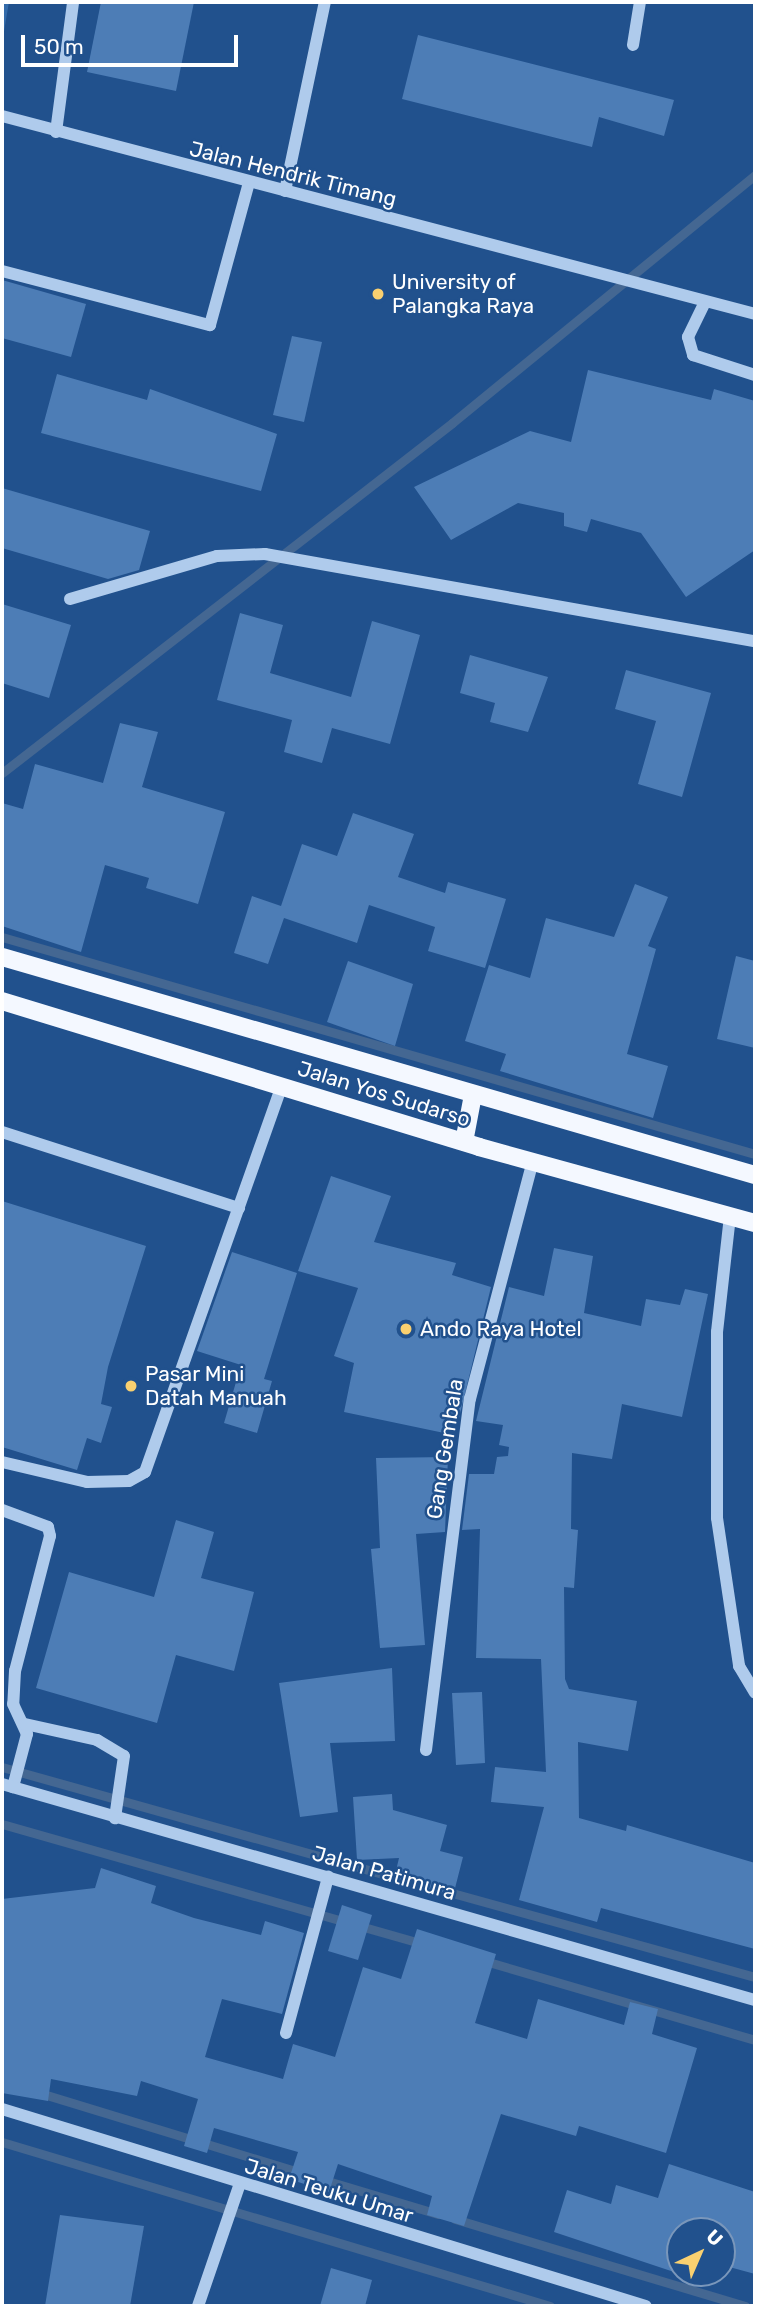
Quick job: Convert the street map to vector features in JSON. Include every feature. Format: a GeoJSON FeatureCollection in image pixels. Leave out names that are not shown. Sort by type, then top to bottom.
{"type":"FeatureCollection","features":[{"type":"Feature","properties":{"kind":"main road","name":"Jalan Yos Sudarso"},"geometry":{"type":"LineString","coordinates":[[2,957],[755,1175]]}},
{"type":"Feature","properties":{"kind":"main road","name":"Jalan Yos Sudarso"},"geometry":{"type":"LineString","coordinates":[[2,1001],[464,1142],[755,1223]]}},
{"type":"Feature","properties":{"kind":"main road"},"geometry":{"type":"LineString","coordinates":[[464,1142],[472,1095]]}},
{"type":"Feature","properties":{"kind":"street"},"geometry":{"type":"LineString","coordinates":[[56,132],[73,2]]}},
{"type":"Feature","properties":{"kind":"street"},"geometry":{"type":"LineString","coordinates":[[285,191],[325,2]]}},
{"type":"Feature","properties":{"kind":"street"},"geometry":{"type":"LineString","coordinates":[[633,45],[640,2]]}},
{"type":"Feature","properties":{"kind":"street","name":"Jalan Hendrik Timang"},"geometry":{"type":"LineString","coordinates":[[2,116],[705,302]]}},
{"type":"Feature","properties":{"kind":"street"},"geometry":{"type":"LineString","coordinates":[[2,271],[210,325],[249,182]]}},
{"type":"Feature","properties":{"kind":"street"},"geometry":{"type":"LineString","coordinates":[[755,314],[705,302],[688,337],[693,355],[755,375]]}},
{"type":"Feature","properties":{"kind":"street"},"geometry":{"type":"LineString","coordinates":[[70,599],[218,556],[265,554],[755,641]]}},
{"type":"Feature","properties":{"kind":"street"},"geometry":{"type":"LineString","coordinates":[[2,1462],[87,1482],[129,1481],[145,1472],[282,1086]]}},
{"type":"Feature","properties":{"kind":"street"},"geometry":{"type":"LineString","coordinates":[[2,1132],[239,1209]]}},
{"type":"Feature","properties":{"kind":"street","name":"Gang Gembala"},"geometry":{"type":"LineString","coordinates":[[426,1749],[470,1399],[533,1161]]}},
{"type":"Feature","properties":{"kind":"street"},"geometry":{"type":"LineString","coordinates":[[730,1216],[717,1332],[718,1518],[739,1666],[755,1693]]}},
{"type":"Feature","properties":{"kind":"street"},"geometry":{"type":"LineString","coordinates":[[2,1510],[48,1527],[50,1536],[15,1671],[13,1704],[25,1724],[8,1786]]}},
{"type":"Feature","properties":{"kind":"street"},"geometry":{"type":"LineString","coordinates":[[25,1724],[97,1740],[124,1756],[116,1818]]}},
{"type":"Feature","properties":{"kind":"street","name":"Jalan Patimura"},"geometry":{"type":"LineString","coordinates":[[8,1786],[755,2000]]}},
{"type":"Feature","properties":{"kind":"street"},"geometry":{"type":"LineString","coordinates":[[286,2033],[328,1877]]}},
{"type":"Feature","properties":{"kind":"street","name":"Jalan Teuku Umar"},"geometry":{"type":"LineString","coordinates":[[2,2109],[646,2306]]}},
{"type":"Feature","properties":{"kind":"street"},"geometry":{"type":"LineString","coordinates":[[198,2306],[240,2183]]}},
{"type":"Feature","properties":{"kind":"shaded area"},"geometry":{"type":"Polygon","coordinates":[[[2,2],[9,2],[2,43],[2,2]]]}},
{"type":"Feature","properties":{"kind":"building"},"geometry":{"type":"Polygon","coordinates":[[[101,2],[194,2],[176,91],[87,72],[101,2]]]}},
{"type":"Feature","properties":{"kind":"building"},"geometry":{"type":"Polygon","coordinates":[[[418,35],[674,100],[664,136],[599,117],[592,147],[402,99],[418,35]]]}},
{"type":"Feature","properties":{"kind":"building"},"geometry":{"type":"Polygon","coordinates":[[[2,280],[86,304],[71,357],[2,338],[2,280]]]}},
{"type":"Feature","properties":{"kind":"building"},"geometry":{"type":"Polygon","coordinates":[[[292,336],[322,342],[304,422],[273,415],[292,336]]]}},
{"type":"Feature","properties":{"kind":"building"},"geometry":{"type":"Polygon","coordinates":[[[588,370],[711,400],[714,389],[755,401],[755,550],[686,597],[641,533],[591,519],[587,532],[564,526],[564,513],[518,503],[451,540],[414,487],[530,431],[571,442],[588,370]]]}},
{"type":"Feature","properties":{"kind":"building"},"geometry":{"type":"Polygon","coordinates":[[[57,374],[147,400],[150,389],[277,434],[261,491],[41,433],[57,374]]]}},
{"type":"Feature","properties":{"kind":"building"},"geometry":{"type":"Polygon","coordinates":[[[2,488],[150,531],[139,570],[108,579],[2,548],[2,488]]]}},
{"type":"Feature","properties":{"kind":"building"},"geometry":{"type":"Polygon","coordinates":[[[2,604],[71,625],[49,698],[2,683],[2,604]]]}},
{"type":"Feature","properties":{"kind":"building"},"geometry":{"type":"Polygon","coordinates":[[[240,613],[283,625],[270,673],[351,697],[372,621],[420,635],[390,744],[332,728],[322,763],[284,752],[292,720],[217,700],[240,613]]]}},
{"type":"Feature","properties":{"kind":"building"},"geometry":{"type":"Polygon","coordinates":[[[470,655],[548,677],[528,732],[490,722],[495,703],[460,693],[470,655]]]}},
{"type":"Feature","properties":{"kind":"building"},"geometry":{"type":"Polygon","coordinates":[[[626,670],[711,693],[682,797],[638,784],[656,721],[615,709],[626,670]]]}},
{"type":"Feature","properties":{"kind":"building"},"geometry":{"type":"Polygon","coordinates":[[[120,723],[158,732],[142,787],[225,812],[198,904],[146,888],[149,878],[105,865],[81,952],[2,926],[2,803],[23,809],[35,764],[103,783],[120,723]]]}},
{"type":"Feature","properties":{"kind":"building"},"geometry":{"type":"Polygon","coordinates":[[[353,813],[414,834],[398,877],[445,893],[448,882],[506,899],[485,968],[428,951],[435,927],[369,905],[357,943],[284,918],[268,964],[234,953],[252,896],[281,906],[302,844],[337,856],[353,813]]]}},
{"type":"Feature","properties":{"kind":"building"},"geometry":{"type":"Polygon","coordinates":[[[635,884],[668,897],[648,946],[656,949],[627,1054],[668,1066],[653,1118],[500,1071],[506,1054],[465,1041],[489,965],[530,978],[546,918],[614,937],[635,884]]]}},
{"type":"Feature","properties":{"kind":"building"},"geometry":{"type":"Polygon","coordinates":[[[736,956],[755,961],[755,1048],[717,1039],[736,956]]]}},
{"type":"Feature","properties":{"kind":"building"},"geometry":{"type":"Polygon","coordinates":[[[348,961],[413,984],[395,1046],[327,1022],[348,961]]]}},
{"type":"Feature","properties":{"kind":"building"},"geometry":{"type":"Polygon","coordinates":[[[331,1176],[391,1196],[374,1242],[456,1263],[452,1275],[491,1287],[459,1418],[449,1417],[449,1434],[344,1412],[354,1363],[334,1356],[358,1288],[298,1271],[331,1176]]]}},
{"type":"Feature","properties":{"kind":"building"},"geometry":{"type":"Polygon","coordinates":[[[2,1201],[146,1246],[108,1367],[101,1404],[112,1407],[101,1443],[87,1438],[77,1470],[2,1447],[2,1201]]]}},
{"type":"Feature","properties":{"kind":"building"},"geometry":{"type":"Polygon","coordinates":[[[554,1248],[593,1256],[584,1313],[641,1326],[646,1299],[680,1305],[685,1289],[708,1294],[682,1417],[622,1404],[612,1459],[572,1453],[571,1529],[578,1530],[574,1588],[564,1587],[565,1679],[569,1689],[637,1701],[628,1751],[578,1742],[579,1818],[626,1831],[627,1825],[755,1863],[755,1949],[601,1908],[597,1922],[519,1900],[544,1807],[491,1802],[495,1767],[546,1772],[541,1659],[476,1658],[480,1529],[462,1530],[469,1474],[494,1474],[497,1457],[508,1456],[509,1447],[499,1445],[503,1425],[476,1421],[509,1287],[544,1296],[554,1248]]]}},
{"type":"Feature","properties":{"kind":"building"},"geometry":{"type":"Polygon","coordinates":[[[232,1252],[297,1273],[264,1379],[272,1381],[257,1433],[224,1423],[241,1365],[197,1351],[232,1252]]]}},
{"type":"Feature","properties":{"kind":"building"},"geometry":{"type":"Polygon","coordinates":[[[448,1457],[445,1532],[416,1534],[425,1645],[380,1648],[371,1549],[380,1548],[376,1458],[448,1457]]]}},
{"type":"Feature","properties":{"kind":"building"},"geometry":{"type":"Polygon","coordinates":[[[176,1520],[214,1532],[201,1578],[254,1592],[234,1671],[176,1655],[157,1723],[36,1688],[69,1572],[154,1597],[176,1520]]]}},
{"type":"Feature","properties":{"kind":"building"},"geometry":{"type":"Polygon","coordinates":[[[392,1668],[395,1741],[330,1743],[338,1812],[300,1817],[279,1683],[392,1668]]]}},
{"type":"Feature","properties":{"kind":"building"},"geometry":{"type":"Polygon","coordinates":[[[482,1692],[485,1763],[456,1765],[452,1693],[482,1692]]]}},
{"type":"Feature","properties":{"kind":"building"},"geometry":{"type":"Polygon","coordinates":[[[392,1794],[393,1810],[447,1825],[440,1851],[463,1857],[453,1896],[394,1879],[399,1858],[357,1860],[353,1797],[392,1794]]]}},
{"type":"Feature","properties":{"kind":"building"},"geometry":{"type":"Polygon","coordinates":[[[101,1868],[156,1886],[151,1903],[194,1918],[261,1935],[265,1921],[304,1933],[282,2014],[222,1999],[205,2057],[283,2079],[293,2044],[335,2057],[363,1967],[401,1979],[417,1929],[496,1954],[475,2023],[527,2039],[538,1999],[624,2025],[630,2002],[658,2009],[652,2034],[697,2048],[666,2153],[579,2126],[576,2136],[501,2114],[464,2226],[427,2215],[432,2196],[338,2164],[329,2192],[289,2179],[298,2152],[214,2128],[207,2153],[184,2146],[198,2099],[141,2081],[137,2096],[51,2079],[48,2101],[2,2093],[2,1899],[95,1888],[101,1868]]]}},
{"type":"Feature","properties":{"kind":"building"},"geometry":{"type":"Polygon","coordinates":[[[342,1905],[372,1915],[358,1960],[328,1951],[342,1905]]]}},
{"type":"Feature","properties":{"kind":"building"},"geometry":{"type":"Polygon","coordinates":[[[669,2164],[755,2192],[755,2274],[736,2269],[736,2217],[666,2217],[666,2269],[554,2232],[567,2190],[611,2204],[616,2185],[658,2198],[669,2164]]]}},
{"type":"Feature","properties":{"kind":"building"},"geometry":{"type":"Polygon","coordinates":[[[60,2215],[144,2226],[130,2306],[45,2306],[60,2215]]]}},
{"type":"Feature","properties":{"kind":"building"},"geometry":{"type":"Polygon","coordinates":[[[331,2268],[372,2280],[365,2306],[320,2306],[331,2268]]]}},
{"type":"Feature","properties":{"kind":"waterway"},"geometry":{"type":"LineString","coordinates":[[2,773],[452,423],[755,175]]}},
{"type":"Feature","properties":{"kind":"waterway"},"geometry":{"type":"LineString","coordinates":[[2,937],[755,1154]]}},
{"type":"Feature","properties":{"kind":"waterway"},"geometry":{"type":"LineString","coordinates":[[2,1767],[405,1880]]}},
{"type":"Feature","properties":{"kind":"waterway"},"geometry":{"type":"LineString","coordinates":[[2,1824],[424,1944]]}},
{"type":"Feature","properties":{"kind":"waterway"},"geometry":{"type":"LineString","coordinates":[[445,1891],[755,1977]]}},
{"type":"Feature","properties":{"kind":"waterway"},"geometry":{"type":"LineString","coordinates":[[485,1961],[755,2040]]}},
{"type":"Feature","properties":{"kind":"waterway"},"geometry":{"type":"LineString","coordinates":[[40,2093],[301,2173]]}},
{"type":"Feature","properties":{"kind":"waterway"},"geometry":{"type":"LineString","coordinates":[[2,2142],[550,2306]]}},
{"type":"Feature","properties":{"kind":"waterway"},"geometry":{"type":"LineString","coordinates":[[321,2179],[438,2214]]}},
{"type":"Feature","properties":{"kind":"waterway"},"geometry":{"type":"LineString","coordinates":[[455,2219],[745,2306]]}},
{"type":"Feature","properties":{"kind":"place","name":"University of Palangka Raya"},"geometry":{"type":"Point","coordinates":[378,294]}},
{"type":"Feature","properties":{"kind":"place","name":"Ando Raya Hotel"},"geometry":{"type":"Point","coordinates":[406,1329]}},
{"type":"Feature","properties":{"kind":"place","name":"Pasar Mini Datah Manuah"},"geometry":{"type":"Point","coordinates":[131,1386]}}]}
